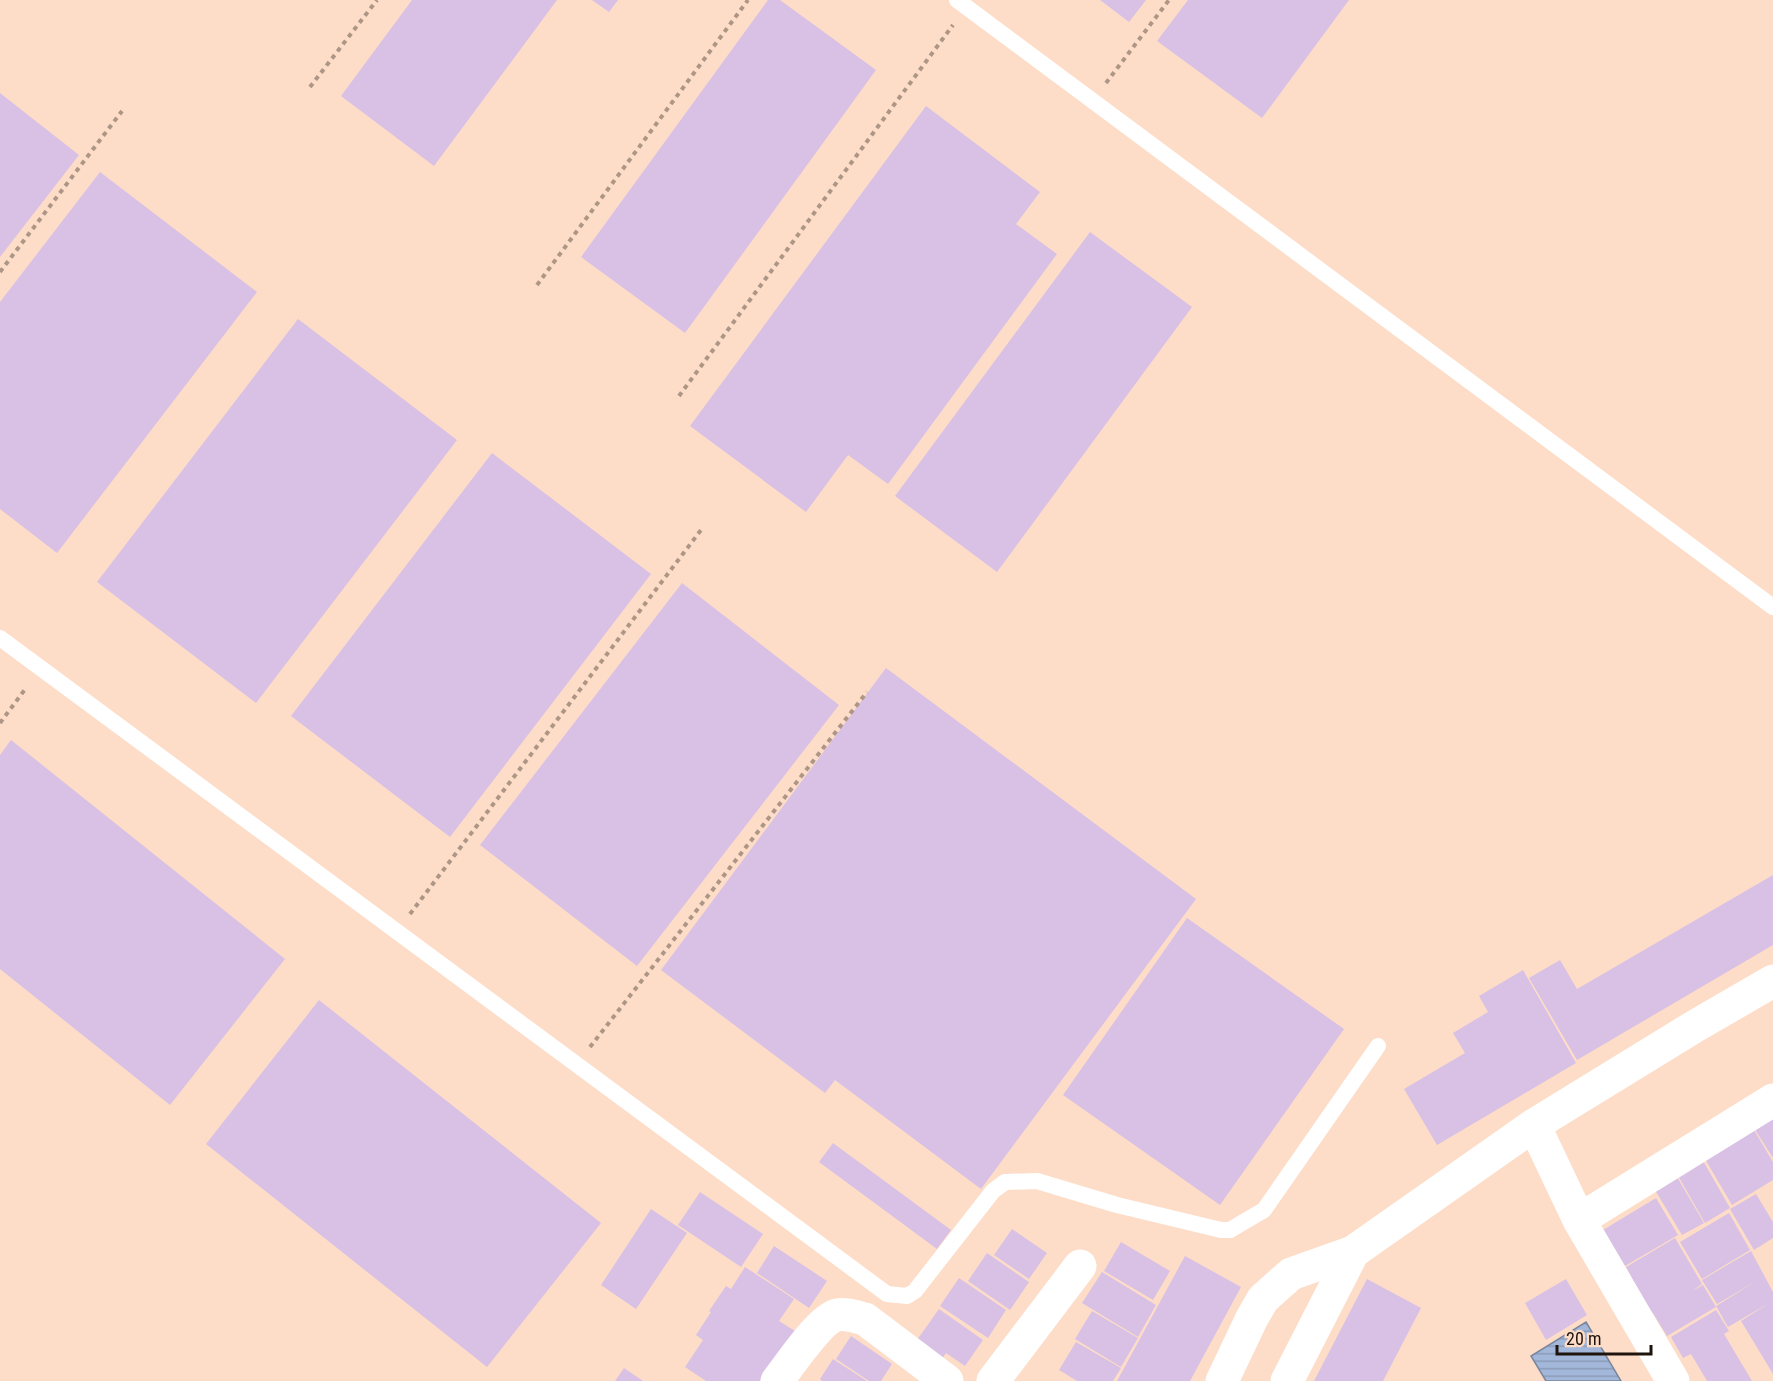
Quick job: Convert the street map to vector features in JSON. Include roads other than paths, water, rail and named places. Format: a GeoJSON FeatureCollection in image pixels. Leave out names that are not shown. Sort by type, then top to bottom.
{"type":"FeatureCollection","features":[{"type":"Feature","properties":{"kind":"street"},"geometry":{"type":"LineString","coordinates":[[1222,1381],[1263,1299],[1291,1274],[1353,1252],[1534,1125],[1773,981]]}},
{"type":"Feature","properties":{"kind":"street"},"geometry":{"type":"LineString","coordinates":[[1579,1220],[1773,1100]]}},
{"type":"Feature","properties":{"kind":"street"},"geometry":{"type":"LineString","coordinates":[[1534,1125],[1579,1220],[1673,1381]]}},
{"type":"Feature","properties":{"kind":"street"},"geometry":{"type":"LineString","coordinates":[[1287,1381],[1353,1252]]}},
{"type":"Feature","properties":{"kind":"street"},"geometry":{"type":"LineString","coordinates":[[993,1381],[1080,1266]]}},
{"type":"Feature","properties":{"kind":"street"},"geometry":{"type":"LineString","coordinates":[[777,1381],[823,1324],[837,1315],[865,1319],[947,1381]]}},
{"type":"Feature","properties":{"kind":"lane"},"geometry":{"type":"LineString","coordinates":[[962,4],[1773,607]]}},
{"type":"Feature","properties":{"kind":"lane"},"geometry":{"type":"LineString","coordinates":[[0,638],[887,1294],[908,1296],[915,1291],[993,1191],[1005,1182],[1037,1181],[1117,1205],[1221,1230],[1230,1230],[1248,1221],[1264,1210],[1378,1046]]}},
{"type":"Feature","properties":{"kind":"water"},"geometry":{"type":"Polygon","coordinates":[[[1586,1322],[1621,1381],[1546,1381],[1531,1356],[1586,1322]]]}}]}
